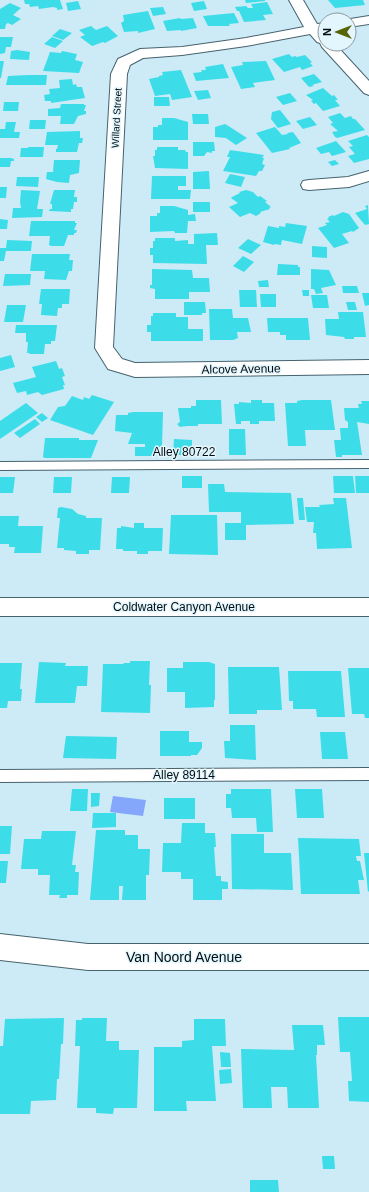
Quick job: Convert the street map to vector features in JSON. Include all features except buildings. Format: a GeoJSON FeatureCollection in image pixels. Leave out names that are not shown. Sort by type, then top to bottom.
{"type":"FeatureCollection","features":[{"type":"Feature","properties":{"kind":"street"},"geometry":{"type":"LineString","coordinates":[[296,0],[317,26]]}},
{"type":"Feature","properties":{"kind":"street"},"geometry":{"type":"LineString","coordinates":[[357,22],[369,20]]}},
{"type":"Feature","properties":{"kind":"street","name":"Willard Street"},"geometry":{"type":"LineString","coordinates":[[115,364],[104,348],[119,74],[123,62],[140,54],[182,51],[246,42],[317,28]]}},
{"type":"Feature","properties":{"kind":"street"},"geometry":{"type":"LineString","coordinates":[[334,52],[369,90]]}},
{"type":"Feature","properties":{"kind":"street"},"geometry":{"type":"LineString","coordinates":[[309,185],[349,182],[369,176]]}},
{"type":"Feature","properties":{"kind":"street","name":"Alcove Avenue"},"geometry":{"type":"LineString","coordinates":[[115,364],[135,370],[369,367]]}},
{"type":"Feature","properties":{"kind":"street","name":"Coldwater Canyon Avenue"},"geometry":{"type":"LineString","coordinates":[[0,607],[369,607]]}},
{"type":"Feature","properties":{"kind":"street","name":"Van Noord Avenue"},"geometry":{"type":"LineString","coordinates":[[0,947],[88,957],[369,957]]}},
{"type":"Feature","properties":{"kind":"lane","name":"Alley 80722"},"geometry":{"type":"LineString","coordinates":[[0,466],[369,464]]}},
{"type":"Feature","properties":{"kind":"lane","name":"Alley 89114"},"geometry":{"type":"LineString","coordinates":[[0,776],[369,774]]}},
{"type":"Feature","properties":{"kind":"water"},"geometry":{"type":"Polygon","coordinates":[[[113,796],[146,800],[143,816],[110,812],[113,796]]]}}]}
